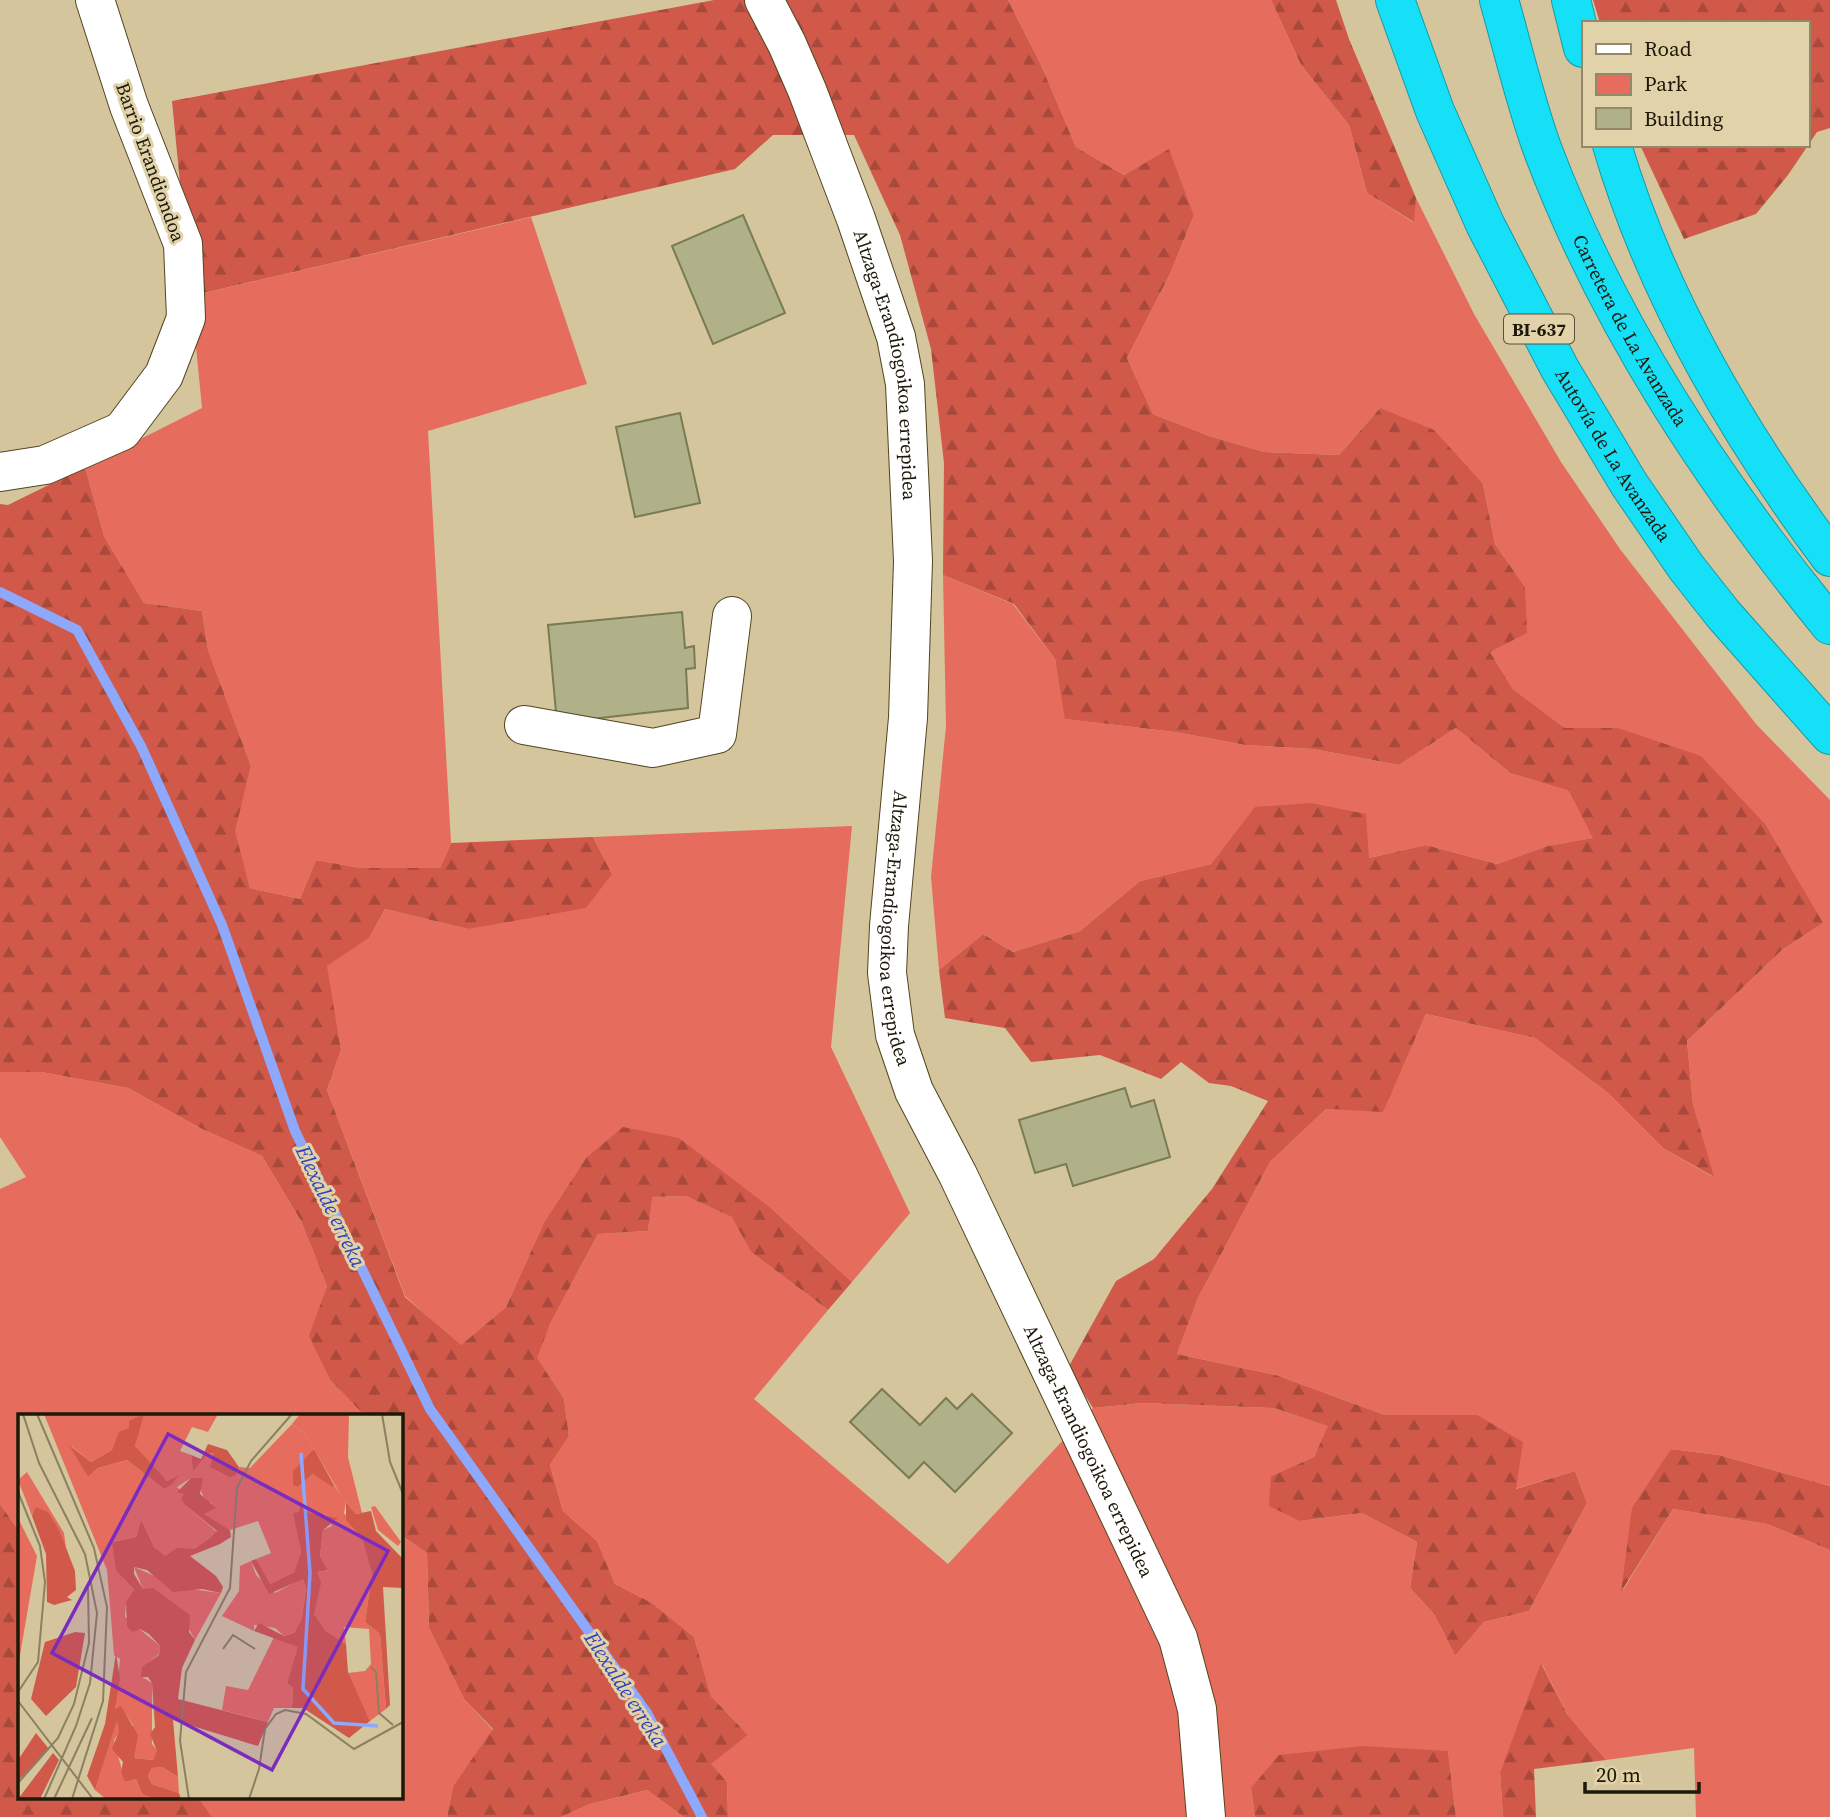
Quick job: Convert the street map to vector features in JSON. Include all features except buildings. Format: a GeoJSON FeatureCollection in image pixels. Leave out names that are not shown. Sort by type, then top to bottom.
{"type":"FeatureCollection","features":[{"type":"Feature","properties":{"kind":"highway","name":"Carretera de La Avanzada"},"geometry":{"type":"LineString","coordinates":[[1499,0],[1542,147],[1616,311],[1676,415],[1721,482],[1781,565],[1830,625]]}},
{"type":"Feature","properties":{"kind":"highway"},"geometry":{"type":"LineString","coordinates":[[1571,0],[1582,44]]}},
{"type":"Feature","properties":{"kind":"highway","name":"Autovía de La Avanzada"},"geometry":{"type":"LineString","coordinates":[[1399,6],[1436,111],[1485,224],[1560,369],[1629,484],[1686,567],[1723,614],[1830,735]]}},
{"type":"Feature","properties":{"kind":"highway"},"geometry":{"type":"LineString","coordinates":[[1613,147],[1626,193],[1668,288],[1730,411],[1797,513],[1830,557]]}},
{"type":"Feature","properties":{"kind":"street","name":"Barrio Erandiondoa"},"geometry":{"type":"LineString","coordinates":[[0,472],[45,465],[122,431],[164,375],[186,318],[183,244],[129,106],[95,0]]}},
{"type":"Feature","properties":{"kind":"street","name":"Altzaga-Erandiogoikoa errepidea"},"geometry":{"type":"LineString","coordinates":[[764,0],[807,90],[856,219],[896,337],[905,384],[913,561],[908,718],[887,973],[895,1035],[914,1091],[958,1175],[1178,1638],[1197,1709],[1206,1817]]}},
{"type":"Feature","properties":{"kind":"street"},"geometry":{"type":"LineString","coordinates":[[524,726],[653,748],[717,734],[732,616]]}},
{"type":"Feature","properties":{"kind":"green space"},"geometry":{"type":"Polygon","coordinates":[[[714,0],[1008,0],[1041,65],[1076,147],[1124,175],[1169,149],[1194,215],[1170,274],[1127,358],[1153,414],[1209,436],[1264,452],[1339,455],[1380,408],[1434,430],[1483,484],[1495,544],[1525,587],[1527,633],[1490,652],[1513,689],[1565,728],[1618,728],[1701,756],[1765,824],[1823,923],[1782,950],[1687,1041],[1693,1104],[1714,1177],[1663,1148],[1608,1093],[1535,1038],[1426,1014],[1383,1112],[1326,1109],[1270,1162],[1198,1298],[1177,1354],[1276,1375],[1385,1415],[1477,1415],[1523,1442],[1516,1489],[1575,1471],[1587,1503],[1529,1611],[1484,1622],[1455,1656],[1435,1615],[1410,1588],[1417,1542],[1362,1513],[1300,1521],[1269,1506],[1271,1476],[1314,1457],[1328,1426],[1274,1408],[1142,1403],[1093,1408],[1068,1368],[1116,1281],[1154,1259],[1212,1189],[1268,1101],[1231,1086],[1209,1083],[1181,1062],[1161,1079],[1100,1055],[1031,1062],[1005,1028],[945,1018],[939,970],[983,934],[1013,952],[1080,931],[1140,881],[1211,864],[1255,807],[1311,803],[1366,814],[1369,858],[1426,845],[1497,864],[1547,846],[1593,838],[1569,791],[1510,773],[1456,728],[1399,765],[1313,749],[1245,745],[1175,732],[1065,719],[1055,659],[1014,604],[943,575],[944,463],[931,349],[900,235],[854,135],[773,135],[735,169],[191,296],[172,101],[714,0]]]}},
{"type":"Feature","properties":{"kind":"green space"},"geometry":{"type":"Polygon","coordinates":[[[1008,0],[1271,0],[1301,65],[1349,125],[1367,193],[1413,222],[1416,198],[1474,314],[1561,462],[1620,549],[1756,724],[1830,800],[1830,1486],[1719,1455],[1671,1449],[1623,1590],[1673,1509],[1767,1524],[1830,1550],[1830,1817],[1696,1817],[1694,1748],[1606,1760],[1567,1714],[1542,1664],[1500,1772],[1503,1817],[1456,1817],[1448,1751],[1251,1788],[1255,1817],[728,1817],[727,1782],[710,1764],[748,1735],[711,1696],[694,1637],[652,1603],[615,1584],[597,1541],[563,1511],[550,1465],[569,1436],[564,1399],[536,1358],[550,1324],[598,1234],[648,1231],[651,1197],[686,1196],[733,1217],[751,1252],[828,1310],[754,1399],[948,1564],[1093,1408],[1142,1403],[1274,1408],[1329,1426],[1314,1457],[1271,1476],[1300,1521],[1362,1513],[1417,1542],[1410,1588],[1435,1615],[1455,1656],[1484,1622],[1529,1611],[1587,1503],[1575,1471],[1515,1489],[1477,1415],[1385,1415],[1276,1375],[1177,1354],[1198,1298],[1270,1162],[1326,1109],[1383,1111],[1426,1014],[1535,1038],[1608,1093],[1663,1148],[1713,1177],[1693,1104],[1687,1041],[1782,950],[1823,923],[1618,728],[1565,728],[1513,689],[1490,652],[1525,587],[1495,544],[1483,484],[1380,408],[1339,455],[1264,452],[1209,436],[1153,414],[1127,358],[1170,274],[1194,215],[1169,150],[1124,175],[1076,147],[1041,65],[1008,0]]]}},
{"type":"Feature","properties":{"kind":"green space"},"geometry":{"type":"Polygon","coordinates":[[[1271,0],[1336,0],[1349,39],[1416,198],[1414,222],[1367,193],[1349,125],[1301,65],[1271,0]]]}},
{"type":"Feature","properties":{"kind":"green space"},"geometry":{"type":"Polygon","coordinates":[[[1593,0],[1830,0],[1830,128],[1817,132],[1809,144],[1809,21],[1599,21],[1593,0]]]}},
{"type":"Feature","properties":{"kind":"green space"},"geometry":{"type":"Polygon","coordinates":[[[1641,147],[1807,147],[1756,214],[1684,239],[1641,147]]]}},
{"type":"Feature","properties":{"kind":"green space"},"geometry":{"type":"Polygon","coordinates":[[[531,217],[587,384],[428,431],[451,843],[440,868],[361,868],[316,860],[300,899],[250,888],[234,831],[251,766],[208,650],[202,611],[144,603],[104,536],[85,467],[202,408],[191,296],[531,217]]]}},
{"type":"Feature","properties":{"kind":"green space"},"geometry":{"type":"Polygon","coordinates":[[[85,467],[104,536],[144,603],[202,611],[208,650],[251,766],[235,831],[250,888],[300,899],[316,860],[361,868],[440,868],[451,843],[593,837],[612,874],[586,908],[468,929],[385,909],[369,938],[327,966],[341,1050],[327,1090],[405,1297],[461,1345],[506,1307],[544,1222],[586,1158],[623,1127],[679,1138],[773,1210],[852,1282],[828,1310],[751,1252],[732,1217],[686,1196],[652,1197],[648,1231],[598,1234],[550,1324],[537,1358],[564,1399],[569,1436],[550,1465],[563,1511],[597,1541],[615,1584],[652,1603],[694,1637],[711,1696],[748,1735],[711,1764],[727,1782],[728,1817],[684,1817],[647,1790],[590,1804],[561,1817],[447,1817],[453,1786],[493,1729],[464,1699],[429,1628],[427,1553],[402,1536],[402,1414],[363,1414],[330,1380],[309,1336],[327,1286],[301,1221],[262,1156],[202,1129],[128,1088],[41,1072],[0,1072],[0,504],[8,505],[85,467]]]}},
{"type":"Feature","properties":{"kind":"green space"},"geometry":{"type":"Polygon","coordinates":[[[943,575],[1013,604],[1055,659],[1066,719],[1175,732],[1245,745],[1313,749],[1399,765],[1456,728],[1510,773],[1569,791],[1594,838],[1547,846],[1497,864],[1426,845],[1369,858],[1256,807],[1211,864],[1140,881],[1080,931],[1013,952],[983,934],[939,970],[931,877],[946,726],[943,575]]]}},
{"type":"Feature","properties":{"kind":"green space"},"geometry":{"type":"Polygon","coordinates":[[[852,826],[831,1047],[910,1213],[852,1282],[773,1210],[586,1158],[544,1222],[506,1307],[460,1346],[405,1296],[327,1090],[341,1050],[326,966],[369,938],[385,909],[468,929],[612,874],[593,837],[852,826]]]}},
{"type":"Feature","properties":{"kind":"green space"},"geometry":{"type":"Polygon","coordinates":[[[0,1072],[41,1072],[128,1088],[202,1129],[262,1156],[301,1221],[327,1286],[310,1336],[330,1380],[363,1414],[18,1414],[18,1530],[0,1504],[0,1189],[26,1177],[0,1137],[0,1072]]]}},
{"type":"Feature","properties":{"kind":"green space"},"geometry":{"type":"Polygon","coordinates":[[[1671,1449],[1719,1455],[1830,1486],[1830,1550],[1767,1524],[1673,1509],[1621,1592],[1632,1508],[1671,1449]]]}},
{"type":"Feature","properties":{"kind":"green space"},"geometry":{"type":"Polygon","coordinates":[[[0,1504],[18,1530],[18,1800],[200,1800],[212,1817],[0,1817],[0,1504]]]}},
{"type":"Feature","properties":{"kind":"green space"},"geometry":{"type":"Polygon","coordinates":[[[402,1536],[427,1553],[429,1628],[464,1699],[493,1730],[453,1786],[447,1817],[212,1817],[200,1800],[402,1800],[402,1536]]]}},
{"type":"Feature","properties":{"kind":"green space"},"geometry":{"type":"Polygon","coordinates":[[[1541,1663],[1567,1714],[1606,1760],[1534,1769],[1536,1817],[1503,1817],[1500,1772],[1541,1663]]]}},
{"type":"Feature","properties":{"kind":"green space"},"geometry":{"type":"Polygon","coordinates":[[[1363,1746],[1448,1751],[1456,1817],[1255,1817],[1251,1788],[1279,1755],[1363,1746]]]}},
{"type":"Feature","properties":{"kind":"green space"},"geometry":{"type":"Polygon","coordinates":[[[647,1790],[684,1817],[561,1817],[590,1804],[647,1790]]]}},
{"type":"Feature","properties":{"kind":"waterway","name":"Elexalde erreka"},"geometry":{"type":"LineString","coordinates":[[0,592],[77,630],[141,746],[222,925],[295,1131],[430,1409],[647,1713],[702,1817]]}}]}
